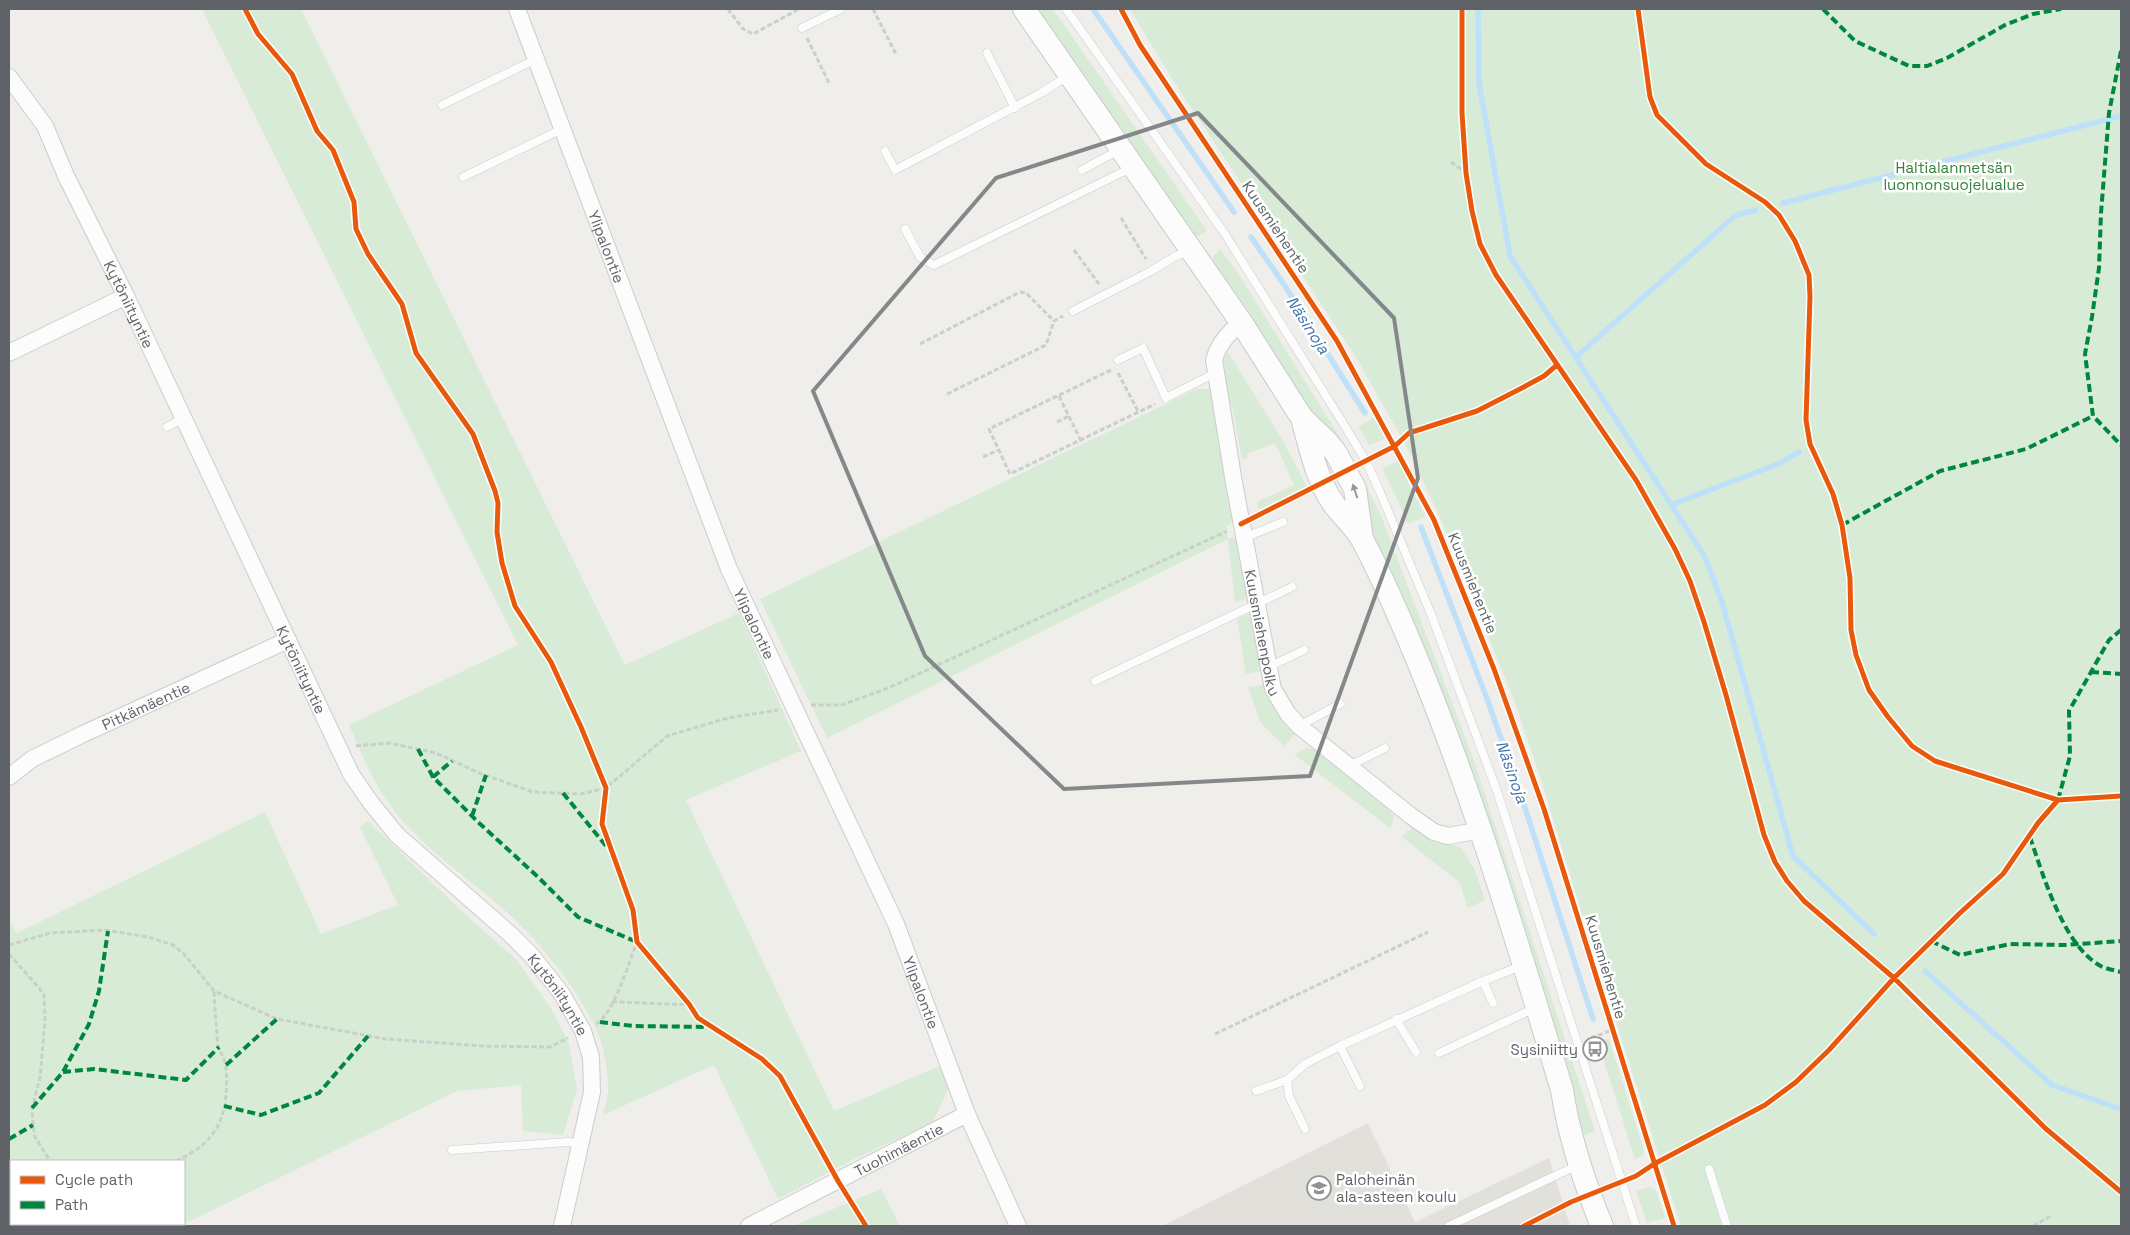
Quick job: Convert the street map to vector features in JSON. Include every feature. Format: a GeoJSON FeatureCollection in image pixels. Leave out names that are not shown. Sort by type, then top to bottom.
{"type":"FeatureCollection","features":[{"type":"Feature","properties":{"kind":"main road"},"geometry":{"type":"LineString","coordinates":[[1024,9],[1192,249],[1302,418],[1327,442],[1355,488],[1362,539],[1412,648],[1482,830],[1562,1090],[1567,1122],[1589,1195],[1602,1226]]}},
{"type":"Feature","properties":{"kind":"street","name":"Ylipalontie"},"geometry":{"type":"LineString","coordinates":[[520,10],[562,129],[729,569],[896,924],[967,1114],[1018,1226]]}},
{"type":"Feature","properties":{"kind":"street","name":"Kytöniityntie"},"geometry":{"type":"LineString","coordinates":[[9,77],[45,126],[66,176],[126,296],[351,774],[396,835],[510,934],[532,956],[562,994],[583,1031],[591,1057],[592,1092],[562,1226]]}},
{"type":"Feature","properties":{"kind":"street"},"geometry":{"type":"LineString","coordinates":[[9,353],[126,296]]}},
{"type":"Feature","properties":{"kind":"street","name":"Kuusmiehenpolku"},"geometry":{"type":"LineString","coordinates":[[1241,322],[1225,338],[1216,351],[1214,360],[1215,373],[1242,531],[1273,689],[1280,702],[1299,726],[1411,816],[1434,832],[1448,836],[1482,830]]}},
{"type":"Feature","properties":{"kind":"street","name":"Pitkämäentie"},"geometry":{"type":"LineString","coordinates":[[9,777],[32,760],[81,735],[288,640]]}},
{"type":"Feature","properties":{"kind":"street","name":"Tuohimäentie"},"geometry":{"type":"LineString","coordinates":[[749,1226],[967,1114]]}},
{"type":"Feature","properties":{"kind":"lane"},"geometry":{"type":"LineString","coordinates":[[802,28],[841,9]]}},
{"type":"Feature","properties":{"kind":"lane"},"geometry":{"type":"LineString","coordinates":[[1066,9],[1225,234],[1356,445],[1380,492],[1428,606],[1497,792],[1636,1226]]}},
{"type":"Feature","properties":{"kind":"lane"},"geometry":{"type":"LineString","coordinates":[[987,53],[1015,108]]}},
{"type":"Feature","properties":{"kind":"lane"},"geometry":{"type":"LineString","coordinates":[[442,105],[536,59]]}},
{"type":"Feature","properties":{"kind":"lane"},"geometry":{"type":"LineString","coordinates":[[885,151],[894,170],[1015,108],[1070,75]]}},
{"type":"Feature","properties":{"kind":"lane"},"geometry":{"type":"LineString","coordinates":[[463,177],[562,129]]}},
{"type":"Feature","properties":{"kind":"lane"},"geometry":{"type":"LineString","coordinates":[[1082,170],[1127,158]]}},
{"type":"Feature","properties":{"kind":"lane"},"geometry":{"type":"LineString","coordinates":[[905,229],[920,257],[934,265],[1120,175],[1127,158]]}},
{"type":"Feature","properties":{"kind":"lane"},"geometry":{"type":"LineString","coordinates":[[1073,311],[1192,249]]}},
{"type":"Feature","properties":{"kind":"lane"},"geometry":{"type":"LineString","coordinates":[[1118,360],[1143,348],[1166,398],[1215,373]]}},
{"type":"Feature","properties":{"kind":"lane"},"geometry":{"type":"LineString","coordinates":[[167,427],[184,418]]}},
{"type":"Feature","properties":{"kind":"lane"},"geometry":{"type":"LineString","coordinates":[[1242,531],[1283,522]]}},
{"type":"Feature","properties":{"kind":"lane"},"geometry":{"type":"LineString","coordinates":[[1095,681],[1256,602],[1292,587]]}},
{"type":"Feature","properties":{"kind":"lane"},"geometry":{"type":"LineString","coordinates":[[1268,667],[1304,650]]}},
{"type":"Feature","properties":{"kind":"lane"},"geometry":{"type":"LineString","coordinates":[[1299,726],[1340,704]]}},
{"type":"Feature","properties":{"kind":"lane"},"geometry":{"type":"LineString","coordinates":[[1349,766],[1385,748]]}},
{"type":"Feature","properties":{"kind":"lane"},"geometry":{"type":"LineString","coordinates":[[1256,1091],[1287,1080],[1306,1064],[1396,1019],[1523,965]]}},
{"type":"Feature","properties":{"kind":"lane"},"geometry":{"type":"LineString","coordinates":[[1483,981],[1493,1003]]}},
{"type":"Feature","properties":{"kind":"lane"},"geometry":{"type":"LineString","coordinates":[[1439,1053],[1537,1007]]}},
{"type":"Feature","properties":{"kind":"lane"},"geometry":{"type":"LineString","coordinates":[[1396,1019],[1416,1052]]}},
{"type":"Feature","properties":{"kind":"lane"},"geometry":{"type":"LineString","coordinates":[[1340,1046],[1360,1086]]}},
{"type":"Feature","properties":{"kind":"lane"},"geometry":{"type":"LineString","coordinates":[[1287,1080],[1289,1096],[1305,1129]]}},
{"type":"Feature","properties":{"kind":"lane"},"geometry":{"type":"LineString","coordinates":[[452,1150],[568,1142],[579,1144]]}},
{"type":"Feature","properties":{"kind":"lane"},"geometry":{"type":"LineString","coordinates":[[1449,1226],[1580,1164]]}},
{"type":"Feature","properties":{"kind":"lane"},"geometry":{"type":"LineString","coordinates":[[1708,1170],[1727,1226]]}},
{"type":"Feature","properties":{"kind":"path"},"geometry":{"type":"LineString","coordinates":[[728,9],[743,29],[753,34],[799,9]]}},
{"type":"Feature","properties":{"kind":"path"},"geometry":{"type":"LineString","coordinates":[[873,9],[897,56]]}},
{"type":"Feature","properties":{"kind":"path"},"geometry":{"type":"LineString","coordinates":[[802,28],[830,85]]}},
{"type":"Feature","properties":{"kind":"path"},"geometry":{"type":"LineString","coordinates":[[1451,162],[1466,173]]}},
{"type":"Feature","properties":{"kind":"path"},"geometry":{"type":"LineString","coordinates":[[1466,164],[1468,183]]}},
{"type":"Feature","properties":{"kind":"path"},"geometry":{"type":"LineString","coordinates":[[1121,218],[1153,270]]}},
{"type":"Feature","properties":{"kind":"path"},"geometry":{"type":"LineString","coordinates":[[1074,250],[1107,294]]}},
{"type":"Feature","properties":{"kind":"path"},"geometry":{"type":"LineString","coordinates":[[920,344],[1020,292],[1026,293],[1054,321]]}},
{"type":"Feature","properties":{"kind":"path"},"geometry":{"type":"LineString","coordinates":[[947,394],[1046,345],[1054,321],[1073,311]]}},
{"type":"Feature","properties":{"kind":"path"},"geometry":{"type":"LineString","coordinates":[[1139,413],[1122,379],[1114,369],[989,429],[1010,474],[1139,413],[1166,398]]}},
{"type":"Feature","properties":{"kind":"path"},"geometry":{"type":"LineString","coordinates":[[1059,396],[1081,441]]}},
{"type":"Feature","properties":{"kind":"path"},"geometry":{"type":"LineString","coordinates":[[1057,422],[1069,416]]}},
{"type":"Feature","properties":{"kind":"path"},"geometry":{"type":"LineString","coordinates":[[983,458],[998,450]]}},
{"type":"Feature","properties":{"kind":"path"},"geometry":{"type":"LineString","coordinates":[[339,748],[389,742],[436,753],[479,773],[533,792],[581,794],[606,788],[667,736],[728,718],[804,705],[841,705],[886,689],[1242,531]]}},
{"type":"Feature","properties":{"kind":"path"},"geometry":{"type":"LineString","coordinates":[[603,782],[606,788],[605,797]]}},
{"type":"Feature","properties":{"kind":"path"},"geometry":{"type":"LineString","coordinates":[[9,945],[50,933],[104,930],[148,937],[173,945],[184,954],[214,991],[277,1019],[386,1039],[482,1046],[550,1047],[600,1022],[626,972],[637,942],[636,934]]}},
{"type":"Feature","properties":{"kind":"path"},"geometry":{"type":"LineString","coordinates":[[1215,1034],[1428,932]]}},
{"type":"Feature","properties":{"kind":"path"},"geometry":{"type":"LineString","coordinates":[[637,942],[642,948]]}},
{"type":"Feature","properties":{"kind":"path"},"geometry":{"type":"LineString","coordinates":[[9,954],[44,996],[45,1020],[41,1069],[32,1108],[32,1126],[35,1137],[49,1160]]}},
{"type":"Feature","properties":{"kind":"path"},"geometry":{"type":"LineString","coordinates":[[178,1160],[195,1151],[213,1136],[224,1106],[226,1065],[219,1048],[214,991]]}},
{"type":"Feature","properties":{"kind":"path"},"geometry":{"type":"LineString","coordinates":[[683,997],[694,1011]]}},
{"type":"Feature","properties":{"kind":"path"},"geometry":{"type":"LineString","coordinates":[[612,1002],[662,1005],[690,1004]]}},
{"type":"Feature","properties":{"kind":"path"},"geometry":{"type":"LineString","coordinates":[[1591,1038],[1612,1030]]}},
{"type":"Feature","properties":{"kind":"path"},"geometry":{"type":"LineString","coordinates":[[2033,1226],[2051,1216]]}},
{"type":"Feature","properties":{"kind":"highlighted area"},"geometry":{"type":"Polygon","coordinates":[[[1198,113],[1394,318],[1418,478],[1310,776],[1064,789],[925,656],[813,391],[996,178],[1198,113]]]}},
{"type":"Feature","properties":{"kind":"shaded area","name":"Paloheinän ala-asteen koulu"},"geometry":{"type":"Polygon","coordinates":[[[1368,1123],[1415,1222],[1549,1158],[1570,1226],[1162,1226],[1368,1123]]]}},
{"type":"Feature","properties":{"kind":"green space"},"geometry":{"type":"Polygon","coordinates":[[[202,9],[301,9],[625,665],[739,613],[801,751],[686,800],[834,1111],[940,1066],[949,1087],[933,1122],[856,1158],[778,1199],[714,1065],[603,1115],[608,1093],[607,1071],[598,1034],[583,1004],[561,972],[525,929],[420,839],[406,825],[386,799],[368,769],[349,725],[518,645],[202,9]]]}},
{"type":"Feature","properties":{"kind":"green space"},"geometry":{"type":"Polygon","coordinates":[[[1035,9],[1053,9],[1207,231],[1199,236],[1194,235],[1035,9]]]}},
{"type":"Feature","properties":{"kind":"green space","name":"Haltialanmetsän luonnonsuojelualue"},"geometry":{"type":"Polygon","coordinates":[[[1130,9],[2121,9],[2121,1226],[1681,1226],[1540,776],[1514,700],[1443,524],[1408,449],[1356,357],[1171,77],[1130,9]]]}},
{"type":"Feature","properties":{"kind":"green space"},"geometry":{"type":"Polygon","coordinates":[[[1220,249],[1236,270],[1351,455],[1346,458],[1334,438],[1299,397],[1213,263],[1213,256],[1220,249]]]}},
{"type":"Feature","properties":{"kind":"green space"},"geometry":{"type":"Polygon","coordinates":[[[1228,352],[1282,439],[1307,487],[1259,510],[1257,502],[1294,485],[1275,443],[1247,454],[1248,458],[1242,459],[1232,406],[1226,398],[1222,363],[1228,352]]]}},
{"type":"Feature","properties":{"kind":"green space"},"geometry":{"type":"Polygon","coordinates":[[[1197,389],[1210,389],[1233,522],[1226,526],[1228,539],[827,738],[760,599],[1197,389]]]}},
{"type":"Feature","properties":{"kind":"green space"},"geometry":{"type":"Polygon","coordinates":[[[1375,416],[1386,436],[1384,439],[1369,445],[1359,427],[1375,416]]]}},
{"type":"Feature","properties":{"kind":"green space"},"geometry":{"type":"Polygon","coordinates":[[[1398,461],[1425,517],[1407,524],[1382,468],[1398,461]]]}},
{"type":"Feature","properties":{"kind":"green space"},"geometry":{"type":"Polygon","coordinates":[[[1361,475],[1382,518],[1473,758],[1595,1131],[1585,1135],[1578,1129],[1372,532],[1357,478],[1361,475]]]}},
{"type":"Feature","properties":{"kind":"green space"},"geometry":{"type":"Polygon","coordinates":[[[1235,537],[1249,598],[1235,602],[1228,539],[1235,537]]]}},
{"type":"Feature","properties":{"kind":"green space"},"geometry":{"type":"Polygon","coordinates":[[[1249,614],[1262,671],[1246,674],[1237,619],[1249,614]]]}},
{"type":"Feature","properties":{"kind":"green space"},"geometry":{"type":"Polygon","coordinates":[[[1266,686],[1296,733],[1284,746],[1260,722],[1248,687],[1266,686]]]}},
{"type":"Feature","properties":{"kind":"green space"},"geometry":{"type":"Polygon","coordinates":[[[1307,748],[1315,750],[1389,810],[1394,816],[1391,829],[1294,754],[1307,748]]]}},
{"type":"Feature","properties":{"kind":"green space"},"geometry":{"type":"Polygon","coordinates":[[[265,812],[321,934],[398,905],[360,827],[368,821],[470,919],[515,958],[549,1005],[569,1043],[577,1089],[563,1135],[523,1131],[521,1085],[457,1091],[185,1224],[185,1160],[10,1160],[10,1225],[182,1225],[9,1226],[9,921],[17,933],[265,812]]]}},
{"type":"Feature","properties":{"kind":"green space"},"geometry":{"type":"Polygon","coordinates":[[[1413,826],[1436,843],[1455,845],[1461,848],[1475,870],[1485,900],[1468,908],[1459,882],[1402,837],[1413,826]]]}},
{"type":"Feature","properties":{"kind":"green space"},"geometry":{"type":"Polygon","coordinates":[[[1609,1039],[1644,1150],[1643,1155],[1635,1159],[1603,1058],[1608,1056],[1604,1040],[1609,1039]]]}},
{"type":"Feature","properties":{"kind":"green space"},"geometry":{"type":"Polygon","coordinates":[[[1649,1187],[1656,1190],[1665,1218],[1647,1223],[1636,1191],[1649,1187]]]}},
{"type":"Feature","properties":{"kind":"green space"},"geometry":{"type":"Polygon","coordinates":[[[881,1189],[900,1226],[793,1226],[881,1189]]]}},
{"type":"Feature","properties":{"kind":"waterway","name":"Näsinoja"},"geometry":{"type":"LineString","coordinates":[[1093,9],[1234,212]]}},
{"type":"Feature","properties":{"kind":"waterway"},"geometry":{"type":"LineString","coordinates":[[1478,9],[1479,83],[1510,256],[1705,557],[1722,602],[1793,856],[1874,934]]}},
{"type":"Feature","properties":{"kind":"waterway"},"geometry":{"type":"LineString","coordinates":[[1783,203],[2121,116]]}},
{"type":"Feature","properties":{"kind":"waterway"},"geometry":{"type":"LineString","coordinates":[[1577,356],[1736,215],[1756,210]]}},
{"type":"Feature","properties":{"kind":"waterway","name":"Näsinoja"},"geometry":{"type":"LineString","coordinates":[[1251,237],[1285,286],[1365,413]]}},
{"type":"Feature","properties":{"kind":"waterway"},"geometry":{"type":"LineString","coordinates":[[1673,504],[1778,464],[1799,452]]}},
{"type":"Feature","properties":{"kind":"waterway","name":"Näsinoja"},"geometry":{"type":"LineString","coordinates":[[1421,527],[1486,696],[1518,786],[1593,1019]]}},
{"type":"Feature","properties":{"kind":"waterway"},"geometry":{"type":"LineString","coordinates":[[1925,971],[2052,1085],[2121,1109]]}},
{"type":"Feature","properties":{"kind":"marked path"},"geometry":{"type":"LineString","coordinates":[[1823,9],[1855,41],[1909,66],[1927,66],[1947,58],[2005,25],[2033,14],[2061,9]]}},
{"type":"Feature","properties":{"kind":"marked path"},"geometry":{"type":"LineString","coordinates":[[2121,51],[2109,113],[2101,213],[2099,268],[2085,354],[2093,416],[2121,445]]}},
{"type":"Feature","properties":{"kind":"marked path"},"geometry":{"type":"LineString","coordinates":[[1842,525],[1940,471],[2026,449],[2093,416]]}},
{"type":"Feature","properties":{"kind":"marked path"},"geometry":{"type":"LineString","coordinates":[[2058,800],[2070,756],[2069,711],[2109,640],[2121,630]]}},
{"type":"Feature","properties":{"kind":"marked path"},"geometry":{"type":"LineString","coordinates":[[2091,672],[2121,674]]}},
{"type":"Feature","properties":{"kind":"marked path"},"geometry":{"type":"LineString","coordinates":[[418,749],[433,777],[578,917],[637,942]]}},
{"type":"Feature","properties":{"kind":"marked path"},"geometry":{"type":"LineString","coordinates":[[433,777],[452,761]]}},
{"type":"Feature","properties":{"kind":"marked path"},"geometry":{"type":"LineString","coordinates":[[472,816],[486,775]]}},
{"type":"Feature","properties":{"kind":"marked path"},"geometry":{"type":"LineString","coordinates":[[563,793],[606,846]]}},
{"type":"Feature","properties":{"kind":"marked path"},"geometry":{"type":"LineString","coordinates":[[2030,837],[2048,889],[2065,925],[2075,941],[2086,955],[2099,965],[2121,972]]}},
{"type":"Feature","properties":{"kind":"marked path"},"geometry":{"type":"LineString","coordinates":[[32,1108],[63,1072],[89,1024],[99,991],[108,931]]}},
{"type":"Feature","properties":{"kind":"marked path"},"geometry":{"type":"LineString","coordinates":[[1931,941],[1960,955],[2010,944],[2065,945],[2121,941]]}},
{"type":"Feature","properties":{"kind":"marked path"},"geometry":{"type":"LineString","coordinates":[[226,1065],[277,1019]]}},
{"type":"Feature","properties":{"kind":"marked path"},"geometry":{"type":"LineString","coordinates":[[600,1022],[633,1026],[710,1027]]}},
{"type":"Feature","properties":{"kind":"marked path"},"geometry":{"type":"LineString","coordinates":[[224,1106],[261,1115],[319,1093],[368,1036]]}},
{"type":"Feature","properties":{"kind":"marked path"},"geometry":{"type":"LineString","coordinates":[[63,1072],[94,1069],[186,1080],[219,1047]]}},
{"type":"Feature","properties":{"kind":"marked path"},"geometry":{"type":"LineString","coordinates":[[9,1139],[33,1125]]}},
{"type":"Feature","properties":{"kind":"cycle path"},"geometry":{"type":"LineString","coordinates":[[245,9],[258,34],[292,74],[317,131],[333,150],[354,202],[356,229],[368,254],[402,304],[416,353],[473,434],[498,503],[497,532],[502,563],[515,606],[551,662],[606,788],[602,824],[633,910],[637,942],[689,1004],[698,1018],[762,1059],[780,1076],[838,1181],[866,1226]]}},
{"type":"Feature","properties":{"kind":"cycle path","name":"Kuusmiehentie"},"geometry":{"type":"LineString","coordinates":[[1121,9],[1140,45],[1337,341],[1434,520],[1494,669],[1544,809],[1674,1226]]}},
{"type":"Feature","properties":{"kind":"cycle path"},"geometry":{"type":"LineString","coordinates":[[1462,9],[1462,113],[1466,173],[1480,244],[1496,275],[1636,480],[1675,549],[1690,581],[1704,622],[1764,835],[1775,862],[1787,881],[1804,901],[1894,978],[2045,1128],[2121,1192]]}},
{"type":"Feature","properties":{"kind":"cycle path"},"geometry":{"type":"LineString","coordinates":[[1638,9],[1650,97],[1657,115],[1706,164],[1765,202],[1779,215],[1795,241],[1809,275],[1806,420],[1810,444],[1833,494],[1842,525],[1850,578],[1851,630],[1856,655],[1869,690],[1912,746],[1935,761],[2058,800],[2121,796]]}},
{"type":"Feature","properties":{"kind":"cycle path"},"geometry":{"type":"LineString","coordinates":[[1241,524],[1395,446],[1409,433],[1477,411],[1544,376],[1557,365]]}},
{"type":"Feature","properties":{"kind":"cycle path"},"geometry":{"type":"LineString","coordinates":[[1524,1226],[1571,1202],[1636,1176],[1654,1164],[1765,1105],[1796,1082],[1829,1050],[1894,978],[2003,874],[2038,823],[2058,800]]}},
{"type":"Feature","properties":{"kind":"place","name":"Sysiniitty"},"geometry":{"type":"Point","coordinates":[1595,1049]}},
{"type":"Feature","properties":{"kind":"place","name":"Paloheinän ala-asteen koulu"},"geometry":{"type":"Point","coordinates":[1319,1188]}}]}
